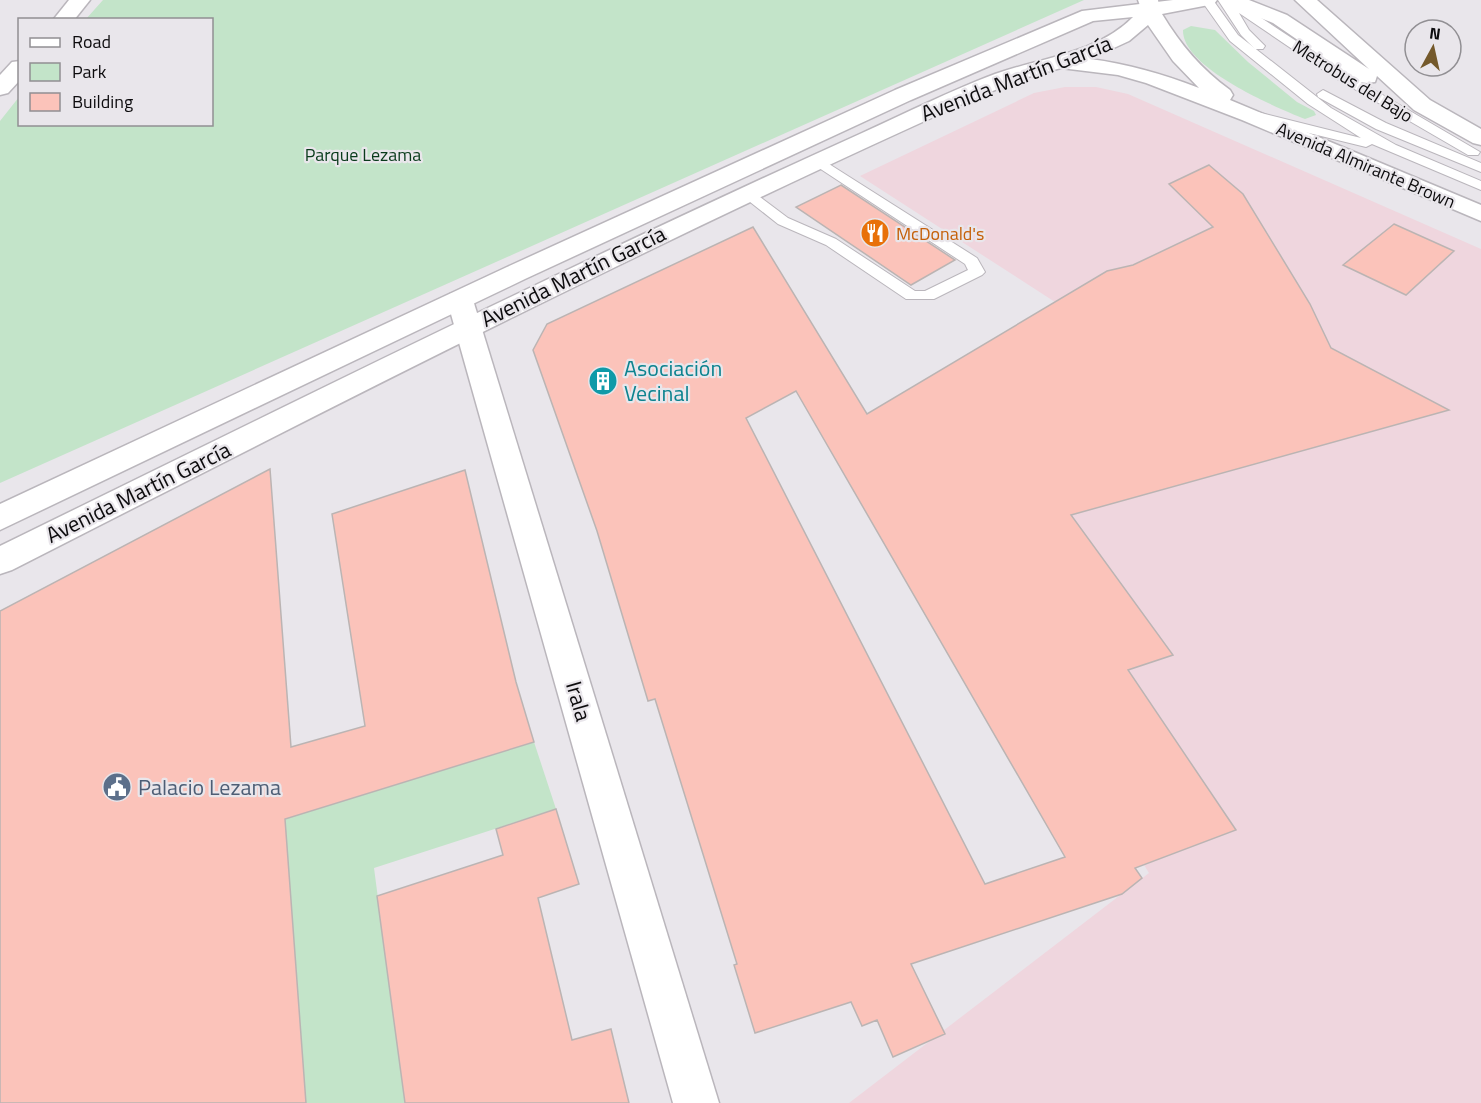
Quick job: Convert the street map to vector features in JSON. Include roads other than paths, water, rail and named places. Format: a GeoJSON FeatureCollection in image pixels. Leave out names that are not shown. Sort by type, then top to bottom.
{"type":"FeatureCollection","features":[{"type":"Feature","properties":{"kind":"main road"},"geometry":{"type":"LineString","coordinates":[[65,18],[80,0]]}},
{"type":"Feature","properties":{"kind":"main road","name":"Avenida Martín García"},"geometry":{"type":"LineString","coordinates":[[0,561],[464,314],[903,95],[1089,15],[1149,5],[1207,0]]}},
{"type":"Feature","properties":{"kind":"main road"},"geometry":{"type":"LineString","coordinates":[[1227,0],[1280,19],[1349,67],[1481,138]]}},
{"type":"Feature","properties":{"kind":"main road"},"geometry":{"type":"LineString","coordinates":[[1305,0],[1422,105]]}},
{"type":"Feature","properties":{"kind":"main road","name":"Avenida Martín García"},"geometry":{"type":"LineString","coordinates":[[0,518],[464,314],[615,255],[1003,78],[1059,62],[1112,42],[1141,24],[1149,5]]}},
{"type":"Feature","properties":{"kind":"main road","name":"Avenida Almirante Brown"},"geometry":{"type":"LineString","coordinates":[[1149,5],[1172,48],[1185,64],[1250,115]]}},
{"type":"Feature","properties":{"kind":"main road","name":"Avenida Almirante Brown"},"geometry":{"type":"LineString","coordinates":[[1059,62],[1137,73],[1250,115],[1481,214]]}},
{"type":"Feature","properties":{"kind":"main road"},"geometry":{"type":"LineString","coordinates":[[0,88],[18,69]]}},
{"type":"Feature","properties":{"kind":"main road","name":"Irala"},"geometry":{"type":"LineString","coordinates":[[464,314],[696,1103]]}},
{"type":"Feature","properties":{"kind":"lane","name":"Metrobus del Bajo"},"geometry":{"type":"LineString","coordinates":[[1207,0],[1226,29],[1305,97],[1340,120],[1397,151],[1481,186]]}},
{"type":"Feature","properties":{"kind":"lane","name":"Metrobus del Bajo"},"geometry":{"type":"LineString","coordinates":[[1227,0],[1336,73],[1481,156]]}},
{"type":"Feature","properties":{"kind":"lane","name":"Metrobus del Bajo"},"geometry":{"type":"LineString","coordinates":[[1227,0],[1253,41],[1333,101],[1381,126],[1481,168]]}},
{"type":"Feature","properties":{"kind":"lane","name":"Metrobus del Bajo"},"geometry":{"type":"LineString","coordinates":[[1250,115],[1397,151]]}},
{"type":"Feature","properties":{"kind":"lane"},"geometry":{"type":"LineString","coordinates":[[747,194],[783,221],[831,242],[912,296],[928,296],[977,272],[972,261],[818,161]]}},
{"type":"Feature","properties":{"kind":"place","name":"McDonald's"},"geometry":{"type":"Point","coordinates":[875,233]}},
{"type":"Feature","properties":{"kind":"place","name":"Asociación Vecinal"},"geometry":{"type":"Point","coordinates":[603,381]}},
{"type":"Feature","properties":{"kind":"place","name":"Palacio Lezama"},"geometry":{"type":"Point","coordinates":[117,787]}},
{"type":"Feature","properties":{"kind":"park label","name":"Parque Lezama"},"geometry":{"type":"Point","coordinates":[363,154]}}]}
